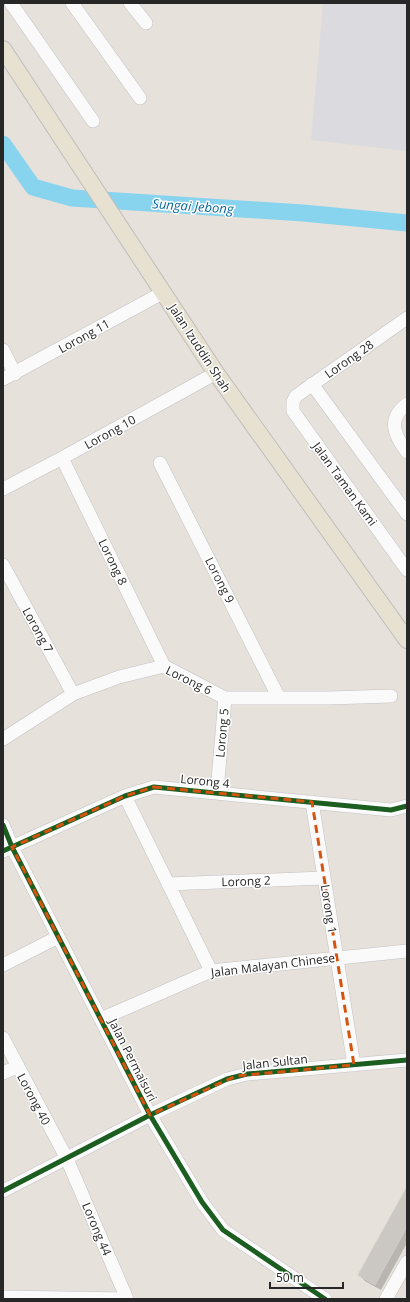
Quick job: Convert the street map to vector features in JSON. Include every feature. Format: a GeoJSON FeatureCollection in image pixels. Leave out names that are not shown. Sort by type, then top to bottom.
{"type":"FeatureCollection","features":[{"type":"Feature","properties":{"kind":"main road","name":"Jalan Izuddin Shah"},"geometry":{"type":"LineString","coordinates":[[3,49],[90,179],[216,373],[407,640]]}},
{"type":"Feature","properties":{"kind":"street"},"geometry":{"type":"LineString","coordinates":[[72,3],[140,98]]}},
{"type":"Feature","properties":{"kind":"street"},"geometry":{"type":"LineString","coordinates":[[130,3],[146,23]]}},
{"type":"Feature","properties":{"kind":"street"},"geometry":{"type":"LineString","coordinates":[[16,5],[93,121]]}},
{"type":"Feature","properties":{"kind":"street","name":"Lorong 11"},"geometry":{"type":"LineString","coordinates":[[3,379],[15,374],[164,292]]}},
{"type":"Feature","properties":{"kind":"street","name":"Lorong 28"},"geometry":{"type":"LineString","coordinates":[[293,402],[296,396],[312,384],[407,318]]}},
{"type":"Feature","properties":{"kind":"street"},"geometry":{"type":"LineString","coordinates":[[3,350],[15,374]]}},
{"type":"Feature","properties":{"kind":"street","name":"Lorong 10"},"geometry":{"type":"LineString","coordinates":[[3,489],[216,373]]}},
{"type":"Feature","properties":{"kind":"street"},"geometry":{"type":"LineString","coordinates":[[312,384],[407,514]]}},
{"type":"Feature","properties":{"kind":"street","name":"Jalan Taman Kami"},"geometry":{"type":"LineString","coordinates":[[293,402],[293,411],[405,565]]}},
{"type":"Feature","properties":{"kind":"street"},"geometry":{"type":"LineString","coordinates":[[407,404],[397,413],[394,421],[395,433],[407,452]]}},
{"type":"Feature","properties":{"kind":"street","name":"Lorong 8"},"geometry":{"type":"LineString","coordinates":[[62,458],[164,666]]}},
{"type":"Feature","properties":{"kind":"street","name":"Lorong 9"},"geometry":{"type":"LineString","coordinates":[[160,463],[279,698]]}},
{"type":"Feature","properties":{"kind":"street","name":"Lorong 7"},"geometry":{"type":"LineString","coordinates":[[3,565],[73,694]]}},
{"type":"Feature","properties":{"kind":"street","name":"Lorong 6"},"geometry":{"type":"LineString","coordinates":[[3,739],[73,694],[119,677],[164,666],[225,698],[329,698],[390,696]]}},
{"type":"Feature","properties":{"kind":"street","name":"Lorong 5"},"geometry":{"type":"LineString","coordinates":[[217,792],[225,698]]}},
{"type":"Feature","properties":{"kind":"street","name":"Lorong 4"},"geometry":{"type":"LineString","coordinates":[[8,849],[125,796],[142,790],[161,786],[391,810],[407,806]]}},
{"type":"Feature","properties":{"kind":"street"},"geometry":{"type":"LineString","coordinates":[[125,796],[211,971]]}},
{"type":"Feature","properties":{"kind":"street","name":"Lorong 1"},"geometry":{"type":"LineString","coordinates":[[312,802],[354,1064]]}},
{"type":"Feature","properties":{"kind":"street","name":"Jalan Permaisuri"},"geometry":{"type":"LineString","coordinates":[[3,825],[8,849],[58,937],[150,1115],[202,1202],[222,1230],[325,1299]]}},
{"type":"Feature","properties":{"kind":"street","name":"Lorong 2"},"geometry":{"type":"LineString","coordinates":[[168,884],[324,878]]}},
{"type":"Feature","properties":{"kind":"street"},"geometry":{"type":"LineString","coordinates":[[3,965],[58,937]]}},
{"type":"Feature","properties":{"kind":"street","name":"Jalan Malayan Chinese"},"geometry":{"type":"LineString","coordinates":[[101,1019],[211,971],[407,951]]}},
{"type":"Feature","properties":{"kind":"street","name":"Lorong 40"},"geometry":{"type":"LineString","coordinates":[[3,1038],[67,1159]]}},
{"type":"Feature","properties":{"kind":"street","name":"Jalan Sultan"},"geometry":{"type":"LineString","coordinates":[[3,1191],[150,1115],[236,1076],[407,1060]]}},
{"type":"Feature","properties":{"kind":"street"},"geometry":{"type":"LineString","coordinates":[[3,1073],[17,1067]]}},
{"type":"Feature","properties":{"kind":"street","name":"Lorong 44"},"geometry":{"type":"LineString","coordinates":[[67,1159],[127,1299]]}},
{"type":"Feature","properties":{"kind":"street"},"geometry":{"type":"LineString","coordinates":[[386,1299],[407,1264]]}},
{"type":"Feature","properties":{"kind":"street"},"geometry":{"type":"LineString","coordinates":[[3,1297],[127,1299]]}},
{"type":"Feature","properties":{"kind":"highlighted area"},"geometry":{"type":"Polygon","coordinates":[[[154,787],[312,802],[354,1065],[236,1076],[150,1115],[12,847],[125,796],[154,787]]]}},
{"type":"Feature","properties":{"kind":"shaded area"},"geometry":{"type":"Polygon","coordinates":[[[323,3],[407,3],[407,151],[311,140],[323,3]]]}},
{"type":"Feature","properties":{"kind":"building"},"geometry":{"type":"Polygon","coordinates":[[[407,1187],[407,1227],[375,1285],[358,1275],[407,1187]]]}},
{"type":"Feature","properties":{"kind":"waterway","name":"Sungai Jebong"},"geometry":{"type":"LineString","coordinates":[[3,144],[33,187],[72,198],[303,213],[407,223]]}},
{"type":"Feature","properties":{"kind":"cycle path"},"geometry":{"type":"LineString","coordinates":[[3,851],[125,796],[154,787],[391,810],[407,806]]}},
{"type":"Feature","properties":{"kind":"cycle path"},"geometry":{"type":"LineString","coordinates":[[3,825],[12,847],[150,1115],[202,1202],[223,1230],[325,1299]]}},
{"type":"Feature","properties":{"kind":"cycle path"},"geometry":{"type":"LineString","coordinates":[[3,1191],[150,1115],[227,1079],[247,1074],[407,1060]]}}]}
